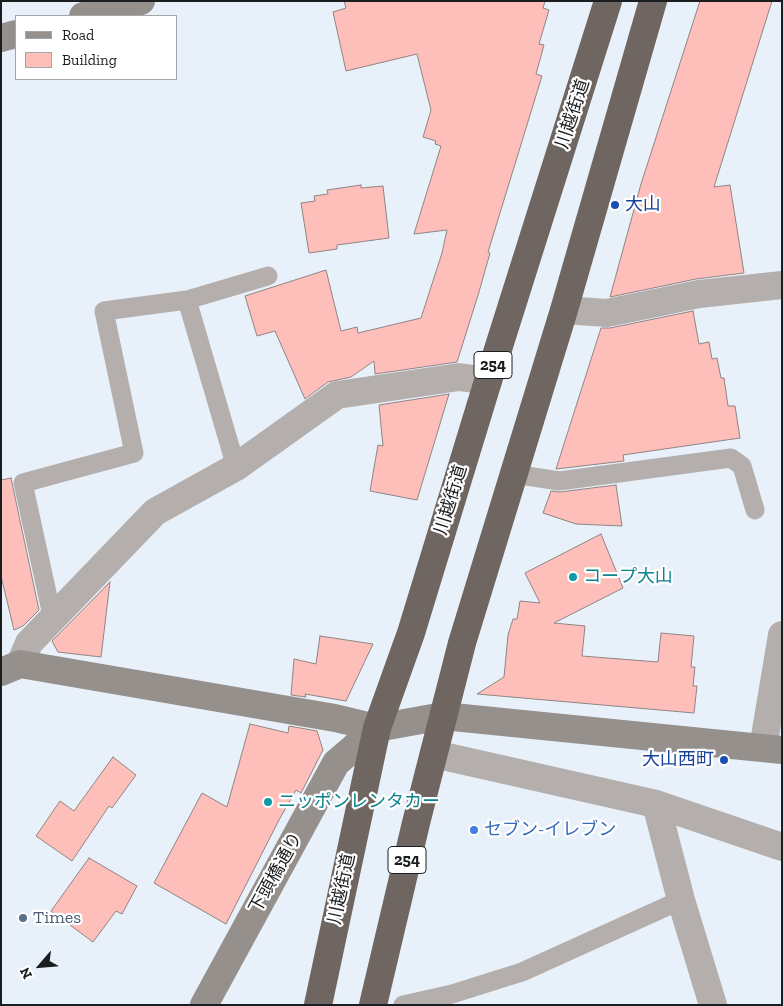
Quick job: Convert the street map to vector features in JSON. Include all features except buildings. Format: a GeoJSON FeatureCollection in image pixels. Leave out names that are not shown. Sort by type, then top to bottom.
{"type":"FeatureCollection","features":[{"type":"Feature","properties":{"kind":"highway","name":"川越街道"},"geometry":{"type":"LineString","coordinates":[[318,1005],[377,728],[411,633],[608,1]]}},
{"type":"Feature","properties":{"kind":"highway","name":"254"},"geometry":{"type":"LineString","coordinates":[[373,1005],[462,644],[564,310],[653,1]]}},
{"type":"Feature","properties":{"kind":"street"},"geometry":{"type":"LineString","coordinates":[[91,10],[142,1]]}},
{"type":"Feature","properties":{"kind":"street"},"geometry":{"type":"LineString","coordinates":[[1,38],[15,34]]}},
{"type":"Feature","properties":{"kind":"street"},"geometry":{"type":"LineString","coordinates":[[564,310],[607,312],[700,294],[782,285]]}},
{"type":"Feature","properties":{"kind":"street"},"geometry":{"type":"LineString","coordinates":[[6,669],[155,512],[236,467],[337,395],[459,377],[488,381]]}},
{"type":"Feature","properties":{"kind":"street"},"geometry":{"type":"LineString","coordinates":[[6,669],[335,718],[377,728],[443,716],[772,749],[782,635]]}},
{"type":"Feature","properties":{"kind":"street","name":"下頭橋通り"},"geometry":{"type":"LineString","coordinates":[[204,1005],[336,763],[377,728]]}},
{"type":"Feature","properties":{"kind":"street"},"geometry":{"type":"LineString","coordinates":[[434,754],[656,804],[782,847]]}},
{"type":"Feature","properties":{"kind":"street"},"geometry":{"type":"LineString","coordinates":[[656,804],[681,900],[713,1005]]}},
{"type":"Feature","properties":{"kind":"lane"},"geometry":{"type":"LineString","coordinates":[[53,620],[23,483],[134,453],[104,311],[188,300],[268,276]]}},
{"type":"Feature","properties":{"kind":"lane"},"geometry":{"type":"LineString","coordinates":[[188,300],[236,467]]}},
{"type":"Feature","properties":{"kind":"lane"},"geometry":{"type":"LineString","coordinates":[[514,474],[559,481],[731,458],[742,466],[755,510]]}},
{"type":"Feature","properties":{"kind":"lane"},"geometry":{"type":"LineString","coordinates":[[403,1005],[452,994],[522,972],[681,900]]}},
{"type":"Feature","properties":{"kind":"place","name":"大山"},"geometry":{"type":"Point","coordinates":[615,205]}},
{"type":"Feature","properties":{"kind":"place","name":"コープ大山"},"geometry":{"type":"Point","coordinates":[573,577]}},
{"type":"Feature","properties":{"kind":"place","name":"大山西町"},"geometry":{"type":"Point","coordinates":[724,760]}},
{"type":"Feature","properties":{"kind":"place","name":"ニッポンレンタカー"},"geometry":{"type":"Point","coordinates":[268,802]}},
{"type":"Feature","properties":{"kind":"place","name":"セブン-イレブン"},"geometry":{"type":"Point","coordinates":[474,830]}},
{"type":"Feature","properties":{"kind":"place","name":"Times"},"geometry":{"type":"Point","coordinates":[23,918]}}]}
